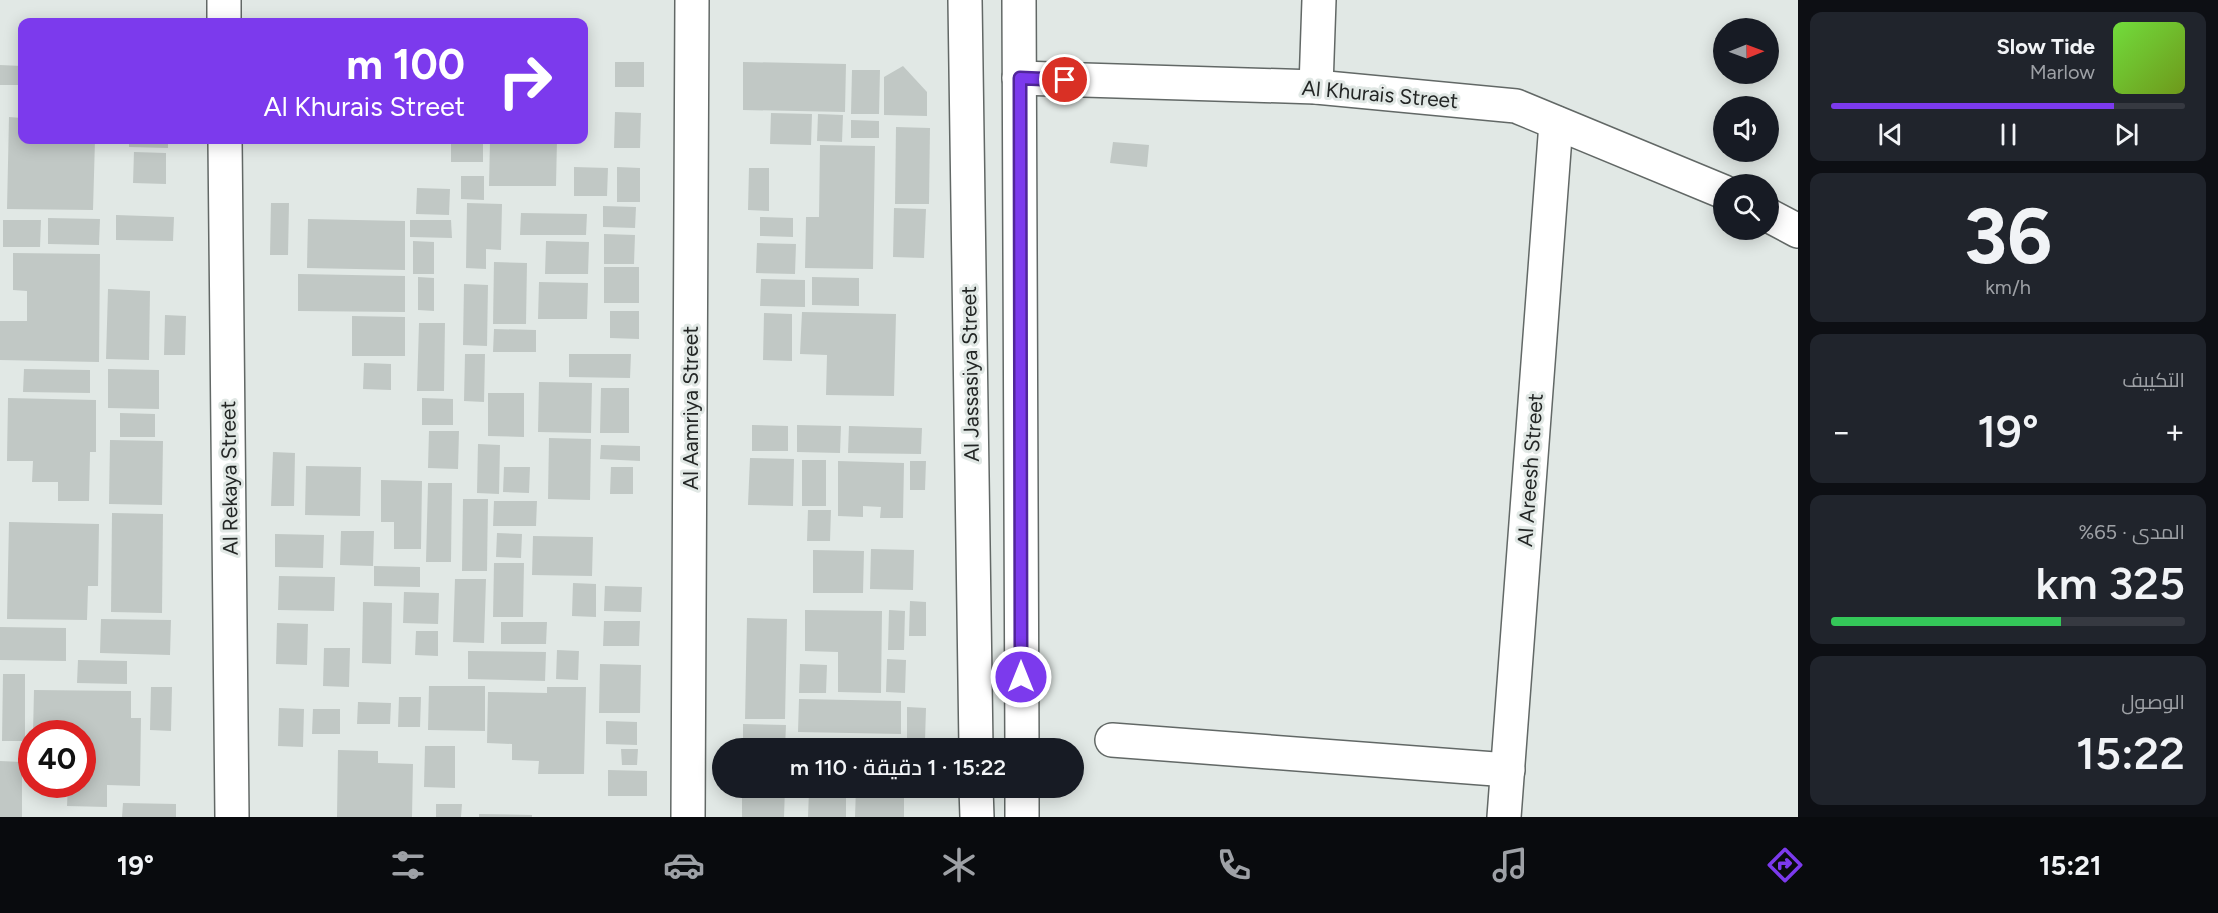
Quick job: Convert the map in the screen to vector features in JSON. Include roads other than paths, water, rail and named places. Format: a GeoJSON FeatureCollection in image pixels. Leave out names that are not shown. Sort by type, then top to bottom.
{"type":"FeatureCollection","features":[{"type":"Feature","properties":{"kind":"street"},"geometry":{"type":"LineString","coordinates":[[224,0],[224,18]]}},
{"type":"Feature","properties":{"kind":"street","name":"Al Aamriya Street"},"geometry":{"type":"LineString","coordinates":[[688,817],[692,0]]}},
{"type":"Feature","properties":{"kind":"street","name":"Al Jassasiya Street"},"geometry":{"type":"LineString","coordinates":[[965,0],[976,738]]}},
{"type":"Feature","properties":{"kind":"street"},"geometry":{"type":"LineString","coordinates":[[1019,0],[1022,738]]}},
{"type":"Feature","properties":{"kind":"street"},"geometry":{"type":"LineString","coordinates":[[1316,87],[1319,0]]}},
{"type":"Feature","properties":{"kind":"street","name":"Al Khurais Street"},"geometry":{"type":"LineString","coordinates":[[1020,78],[1316,87],[1516,106],[1713,187]]}},
{"type":"Feature","properties":{"kind":"street","name":"Al Areesh Street"},"geometry":{"type":"LineString","coordinates":[[1504,817],[1556,123]]}},
{"type":"Feature","properties":{"kind":"street","name":"Al Rekaya Street"},"geometry":{"type":"LineString","coordinates":[[225,144],[232,817]]}},
{"type":"Feature","properties":{"kind":"street"},"geometry":{"type":"LineString","coordinates":[[1779,220],[1798,231]]}},
{"type":"Feature","properties":{"kind":"street"},"geometry":{"type":"LineString","coordinates":[[1112,740],[1508,770]]}},
{"type":"Feature","properties":{"kind":"street"},"geometry":{"type":"LineString","coordinates":[[976,798],[976,817]]}},
{"type":"Feature","properties":{"kind":"street"},"geometry":{"type":"LineString","coordinates":[[1022,798],[1022,817]]}}]}
